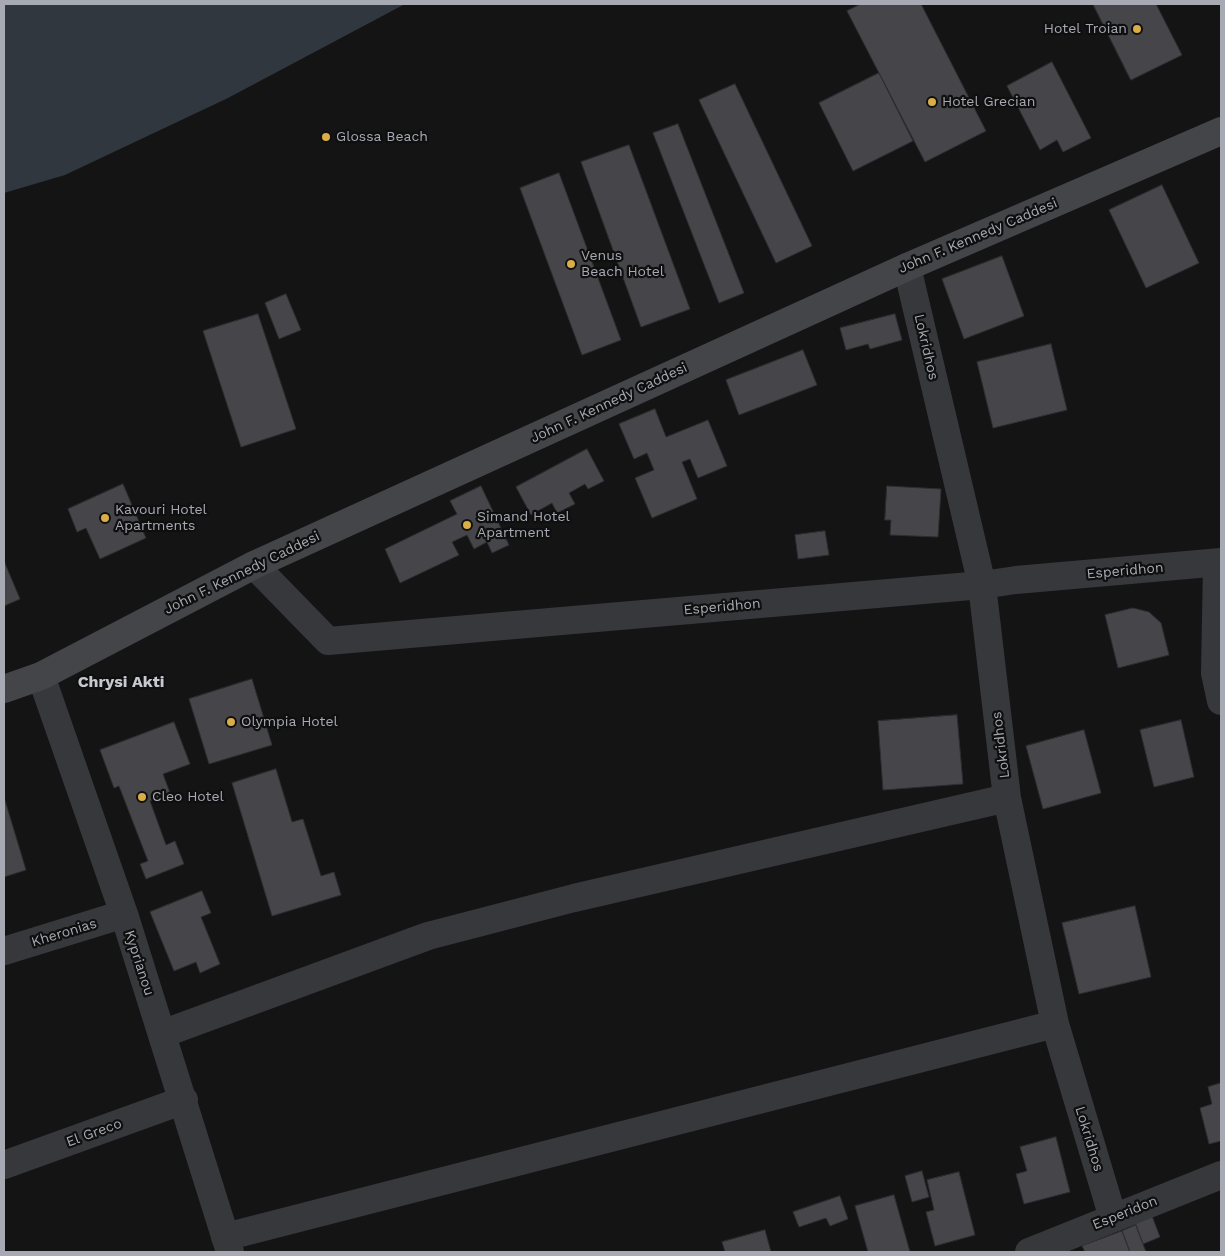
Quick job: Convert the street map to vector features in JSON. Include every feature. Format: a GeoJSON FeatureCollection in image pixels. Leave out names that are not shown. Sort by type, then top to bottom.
{"type":"FeatureCollection","features":[{"type":"Feature","properties":{"kind":"street","name":"John F. Kennedy Caddesi"},"geometry":{"type":"LineString","coordinates":[[4,689],[41,676],[254,565],[907,267],[1221,131]]}},
{"type":"Feature","properties":{"kind":"street","name":"Lokridhos"},"geometry":{"type":"LineString","coordinates":[[907,267],[982,585],[1007,798],[1055,1024],[1113,1218]]}},
{"type":"Feature","properties":{"kind":"street","name":"Esperidhon"},"geometry":{"type":"LineString","coordinates":[[254,565],[328,641],[1219,563]]}},
{"type":"Feature","properties":{"kind":"street"},"geometry":{"type":"LineString","coordinates":[[1219,563],[1215,673],[1221,701]]}},
{"type":"Feature","properties":{"kind":"street","name":"Kyprianou"},"geometry":{"type":"LineString","coordinates":[[41,676],[124,914],[228,1244]]}},
{"type":"Feature","properties":{"kind":"street"},"geometry":{"type":"LineString","coordinates":[[162,1034],[428,936],[574,898],[1007,798]]}},
{"type":"Feature","properties":{"kind":"street","name":"Kheronias"},"geometry":{"type":"LineString","coordinates":[[4,951],[124,914]]}},
{"type":"Feature","properties":{"kind":"street"},"geometry":{"type":"LineString","coordinates":[[228,1244],[1055,1024]]}},
{"type":"Feature","properties":{"kind":"street","name":"El Greco"},"geometry":{"type":"LineString","coordinates":[[4,1165],[184,1100]]}},
{"type":"Feature","properties":{"kind":"street","name":"Esperidon"},"geometry":{"type":"LineString","coordinates":[[1029,1252],[1221,1175]]}},
{"type":"Feature","properties":{"kind":"shaded area"},"geometry":{"type":"Polygon","coordinates":[[[4,4],[405,4],[228,98],[65,175],[4,193],[4,4]]]}},
{"type":"Feature","properties":{"kind":"building","name":"Hotel Grecian"},"geometry":{"type":"Polygon","coordinates":[[[861,4],[921,4],[986,131],[925,162],[847,11],[861,4]]]}},
{"type":"Feature","properties":{"kind":"building","name":"Hotel Troian"},"geometry":{"type":"Polygon","coordinates":[[[1093,4],[1156,4],[1182,55],[1131,80],[1093,4]]]}},
{"type":"Feature","properties":{"kind":"building"},"geometry":{"type":"Polygon","coordinates":[[[1052,62],[1091,138],[1063,152],[1057,140],[1040,150],[1007,86],[1052,62]]]}},
{"type":"Feature","properties":{"kind":"building"},"geometry":{"type":"Polygon","coordinates":[[[879,73],[913,141],[853,171],[819,103],[879,73]]]}},
{"type":"Feature","properties":{"kind":"building"},"geometry":{"type":"Polygon","coordinates":[[[735,84],[812,246],[776,263],[699,100],[735,84]]]}},
{"type":"Feature","properties":{"kind":"building"},"geometry":{"type":"Polygon","coordinates":[[[678,124],[744,293],[719,303],[653,133],[678,124]]]}},
{"type":"Feature","properties":{"kind":"building"},"geometry":{"type":"Polygon","coordinates":[[[629,145],[690,309],[641,327],[581,162],[629,145]]]}},
{"type":"Feature","properties":{"kind":"building","name":"Venus Beach Hotel"},"geometry":{"type":"Polygon","coordinates":[[[559,173],[621,340],[582,355],[520,188],[559,173]]]}},
{"type":"Feature","properties":{"kind":"building"},"geometry":{"type":"Polygon","coordinates":[[[1162,185],[1199,263],[1146,288],[1109,210],[1162,185]]]}},
{"type":"Feature","properties":{"kind":"building"},"geometry":{"type":"Polygon","coordinates":[[[1002,256],[1024,316],[964,339],[942,279],[1002,256]]]}},
{"type":"Feature","properties":{"kind":"building"},"geometry":{"type":"Polygon","coordinates":[[[286,294],[301,330],[279,339],[265,303],[286,294]]]}},
{"type":"Feature","properties":{"kind":"building"},"geometry":{"type":"Polygon","coordinates":[[[258,314],[296,429],[241,447],[203,331],[258,314]]]}},
{"type":"Feature","properties":{"kind":"building"},"geometry":{"type":"Polygon","coordinates":[[[895,314],[902,340],[870,349],[868,344],[846,350],[840,328],[895,314]]]}},
{"type":"Feature","properties":{"kind":"building"},"geometry":{"type":"Polygon","coordinates":[[[1051,344],[1067,410],[993,428],[977,362],[1051,344]]]}},
{"type":"Feature","properties":{"kind":"building"},"geometry":{"type":"Polygon","coordinates":[[[803,350],[817,385],[739,415],[726,380],[803,350]]]}},
{"type":"Feature","properties":{"kind":"building"},"geometry":{"type":"Polygon","coordinates":[[[655,409],[666,437],[708,420],[727,466],[698,478],[690,459],[682,462],[697,499],[652,518],[635,478],[654,470],[647,453],[634,459],[619,424],[655,409]]]}},
{"type":"Feature","properties":{"kind":"building"},"geometry":{"type":"Polygon","coordinates":[[[587,449],[604,481],[588,489],[585,484],[569,493],[575,504],[557,513],[552,503],[531,515],[516,487],[587,449]]]}},
{"type":"Feature","properties":{"kind":"building","name":"Kavouri Hotel Apartments"},"geometry":{"type":"Polygon","coordinates":[[[123,484],[146,538],[100,559],[86,528],[77,532],[68,509],[123,484]]]}},
{"type":"Feature","properties":{"kind":"building","name":"Simand Hotel Apartment"},"geometry":{"type":"Polygon","coordinates":[[[481,486],[509,545],[492,553],[487,542],[474,549],[467,535],[452,542],[459,555],[400,583],[385,549],[457,514],[450,501],[481,486]]]}},
{"type":"Feature","properties":{"kind":"building"},"geometry":{"type":"Polygon","coordinates":[[[887,486],[941,489],[938,537],[890,535],[891,520],[885,520],[887,486]]]}},
{"type":"Feature","properties":{"kind":"building"},"geometry":{"type":"Polygon","coordinates":[[[825,531],[829,555],[798,559],[795,535],[825,531]]]}},
{"type":"Feature","properties":{"kind":"building"},"geometry":{"type":"Polygon","coordinates":[[[4,561],[20,599],[4,606],[4,561]]]}},
{"type":"Feature","properties":{"kind":"building"},"geometry":{"type":"Polygon","coordinates":[[[1133,608],[1149,612],[1161,623],[1169,655],[1118,668],[1105,615],[1133,608]]]}},
{"type":"Feature","properties":{"kind":"building","name":"Olympia Hotel"},"geometry":{"type":"Polygon","coordinates":[[[252,679],[272,745],[209,764],[189,699],[252,679]]]}},
{"type":"Feature","properties":{"kind":"building"},"geometry":{"type":"Polygon","coordinates":[[[957,715],[963,784],[883,790],[878,721],[957,715]]]}},
{"type":"Feature","properties":{"kind":"building"},"geometry":{"type":"Polygon","coordinates":[[[1181,720],[1194,777],[1154,787],[1140,730],[1181,720]]]}},
{"type":"Feature","properties":{"kind":"building","name":"Cleo Hotel"},"geometry":{"type":"Polygon","coordinates":[[[174,722],[190,764],[163,774],[170,793],[150,801],[166,845],[175,841],[184,864],[146,879],[140,864],[148,861],[119,786],[114,788],[100,750],[174,722]]]}},
{"type":"Feature","properties":{"kind":"building"},"geometry":{"type":"Polygon","coordinates":[[[1084,730],[1101,793],[1043,809],[1026,746],[1084,730]]]}},
{"type":"Feature","properties":{"kind":"building"},"geometry":{"type":"Polygon","coordinates":[[[276,769],[292,822],[303,819],[321,876],[334,872],[341,895],[272,916],[232,783],[276,769]]]}},
{"type":"Feature","properties":{"kind":"building"},"geometry":{"type":"Polygon","coordinates":[[[4,797],[26,870],[4,877],[4,797]]]}},
{"type":"Feature","properties":{"kind":"building"},"geometry":{"type":"Polygon","coordinates":[[[202,891],[211,913],[201,917],[220,964],[200,973],[196,962],[174,971],[150,912],[202,891]]]}},
{"type":"Feature","properties":{"kind":"building"},"geometry":{"type":"Polygon","coordinates":[[[1135,906],[1151,977],[1079,994],[1062,923],[1135,906]]]}},
{"type":"Feature","properties":{"kind":"building"},"geometry":{"type":"Polygon","coordinates":[[[1221,1083],[1221,1141],[1209,1144],[1200,1108],[1212,1104],[1208,1087],[1221,1083]]]}},
{"type":"Feature","properties":{"kind":"building"},"geometry":{"type":"Polygon","coordinates":[[[1056,1137],[1070,1192],[1024,1204],[1016,1174],[1027,1171],[1020,1147],[1056,1137]]]}},
{"type":"Feature","properties":{"kind":"building"},"geometry":{"type":"Polygon","coordinates":[[[922,1171],[929,1197],[912,1202],[905,1176],[922,1171]]]}},
{"type":"Feature","properties":{"kind":"building"},"geometry":{"type":"Polygon","coordinates":[[[959,1172],[975,1235],[935,1246],[926,1212],[934,1210],[927,1180],[959,1172]]]}},
{"type":"Feature","properties":{"kind":"building"},"geometry":{"type":"Polygon","coordinates":[[[894,1195],[910,1252],[868,1252],[855,1206],[894,1195]]]}},
{"type":"Feature","properties":{"kind":"building"},"geometry":{"type":"Polygon","coordinates":[[[840,1196],[848,1219],[830,1226],[826,1218],[799,1227],[793,1212],[840,1196]]]}},
{"type":"Feature","properties":{"kind":"building"},"geometry":{"type":"Polygon","coordinates":[[[1152,1216],[1160,1237],[1143,1244],[1135,1223],[1152,1216]]]}},
{"type":"Feature","properties":{"kind":"building"},"geometry":{"type":"Polygon","coordinates":[[[1136,1225],[1146,1252],[1130,1252],[1122,1231],[1136,1225]]]}},
{"type":"Feature","properties":{"kind":"building"},"geometry":{"type":"Polygon","coordinates":[[[765,1230],[771,1252],[725,1252],[722,1242],[765,1230]]]}},
{"type":"Feature","properties":{"kind":"building"},"geometry":{"type":"Polygon","coordinates":[[[1122,1231],[1130,1252],[1085,1252],[1082,1246],[1122,1231]]]}},
{"type":"Feature","properties":{"kind":"place","name":"Hotel Troian"},"geometry":{"type":"Point","coordinates":[1137,29]}},
{"type":"Feature","properties":{"kind":"place","name":"Hotel Grecian"},"geometry":{"type":"Point","coordinates":[932,102]}},
{"type":"Feature","properties":{"kind":"place","name":"Glossa Beach"},"geometry":{"type":"Point","coordinates":[326,137]}},
{"type":"Feature","properties":{"kind":"place","name":"Venus Beach Hotel"},"geometry":{"type":"Point","coordinates":[571,264]}},
{"type":"Feature","properties":{"kind":"place","name":"Kavouri Hotel Apartments"},"geometry":{"type":"Point","coordinates":[105,518]}},
{"type":"Feature","properties":{"kind":"place","name":"Simand Hotel Apartment"},"geometry":{"type":"Point","coordinates":[467,525]}},
{"type":"Feature","properties":{"kind":"place","name":"Olympia Hotel"},"geometry":{"type":"Point","coordinates":[231,722]}},
{"type":"Feature","properties":{"kind":"place","name":"Cleo Hotel"},"geometry":{"type":"Point","coordinates":[142,797]}},
{"type":"Feature","properties":{"kind":"district","name":"Chrysi Akti"},"geometry":{"type":"Point","coordinates":[121,682]}}]}
